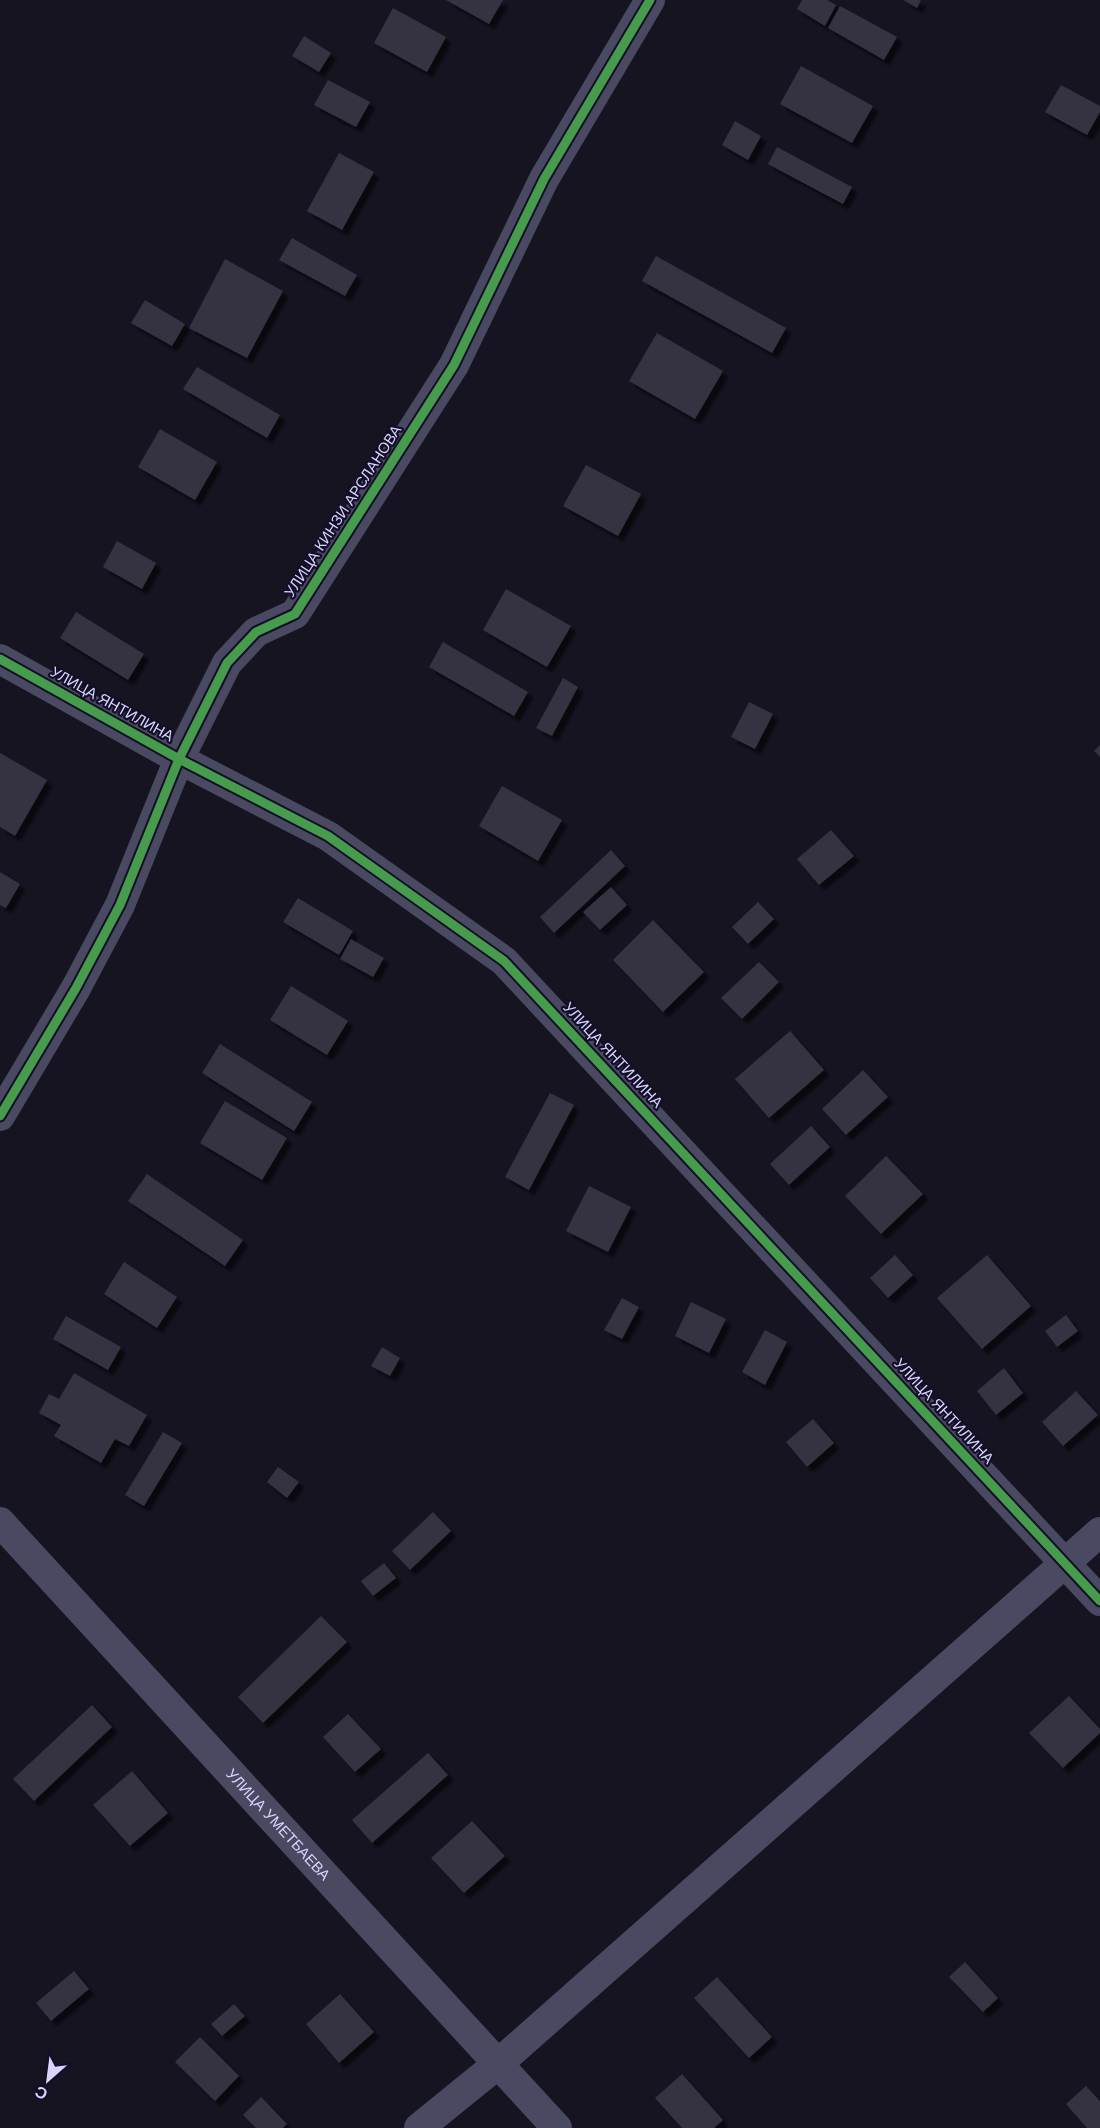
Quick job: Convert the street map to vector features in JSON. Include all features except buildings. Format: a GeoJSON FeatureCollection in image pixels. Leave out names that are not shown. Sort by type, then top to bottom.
{"type":"FeatureCollection","features":[{"type":"Feature","properties":{"kind":"street","name":"УЛИЦА КИНЗИ АРСЛАНОВА"},"geometry":{"type":"LineString","coordinates":[[0,1116],[76,988],[120,905],[180,759],[227,663],[256,632],[295,614],[454,365],[544,179],[650,0]]}},
{"type":"Feature","properties":{"kind":"street","name":"УЛИЦА ЯНТИЛИНА"},"geometry":{"type":"LineString","coordinates":[[0,659],[180,759],[328,836],[504,961],[1100,1601]]}},
{"type":"Feature","properties":{"kind":"street","name":"УЛИЦА УМЕТБАЕВА"},"geometry":{"type":"LineString","coordinates":[[0,1522],[557,2128]]}},
{"type":"Feature","properties":{"kind":"street"},"geometry":{"type":"LineString","coordinates":[[419,2128],[499,2064],[1100,1532]]}},
{"type":"Feature","properties":{"kind":"cycle path"},"geometry":{"type":"LineString","coordinates":[[0,1116],[76,988],[120,905],[179,759],[227,663],[256,632],[295,614],[454,365],[544,179],[650,0]]}},
{"type":"Feature","properties":{"kind":"cycle path"},"geometry":{"type":"LineString","coordinates":[[0,659],[179,759],[328,836],[504,961],[1100,1601]]}}]}
